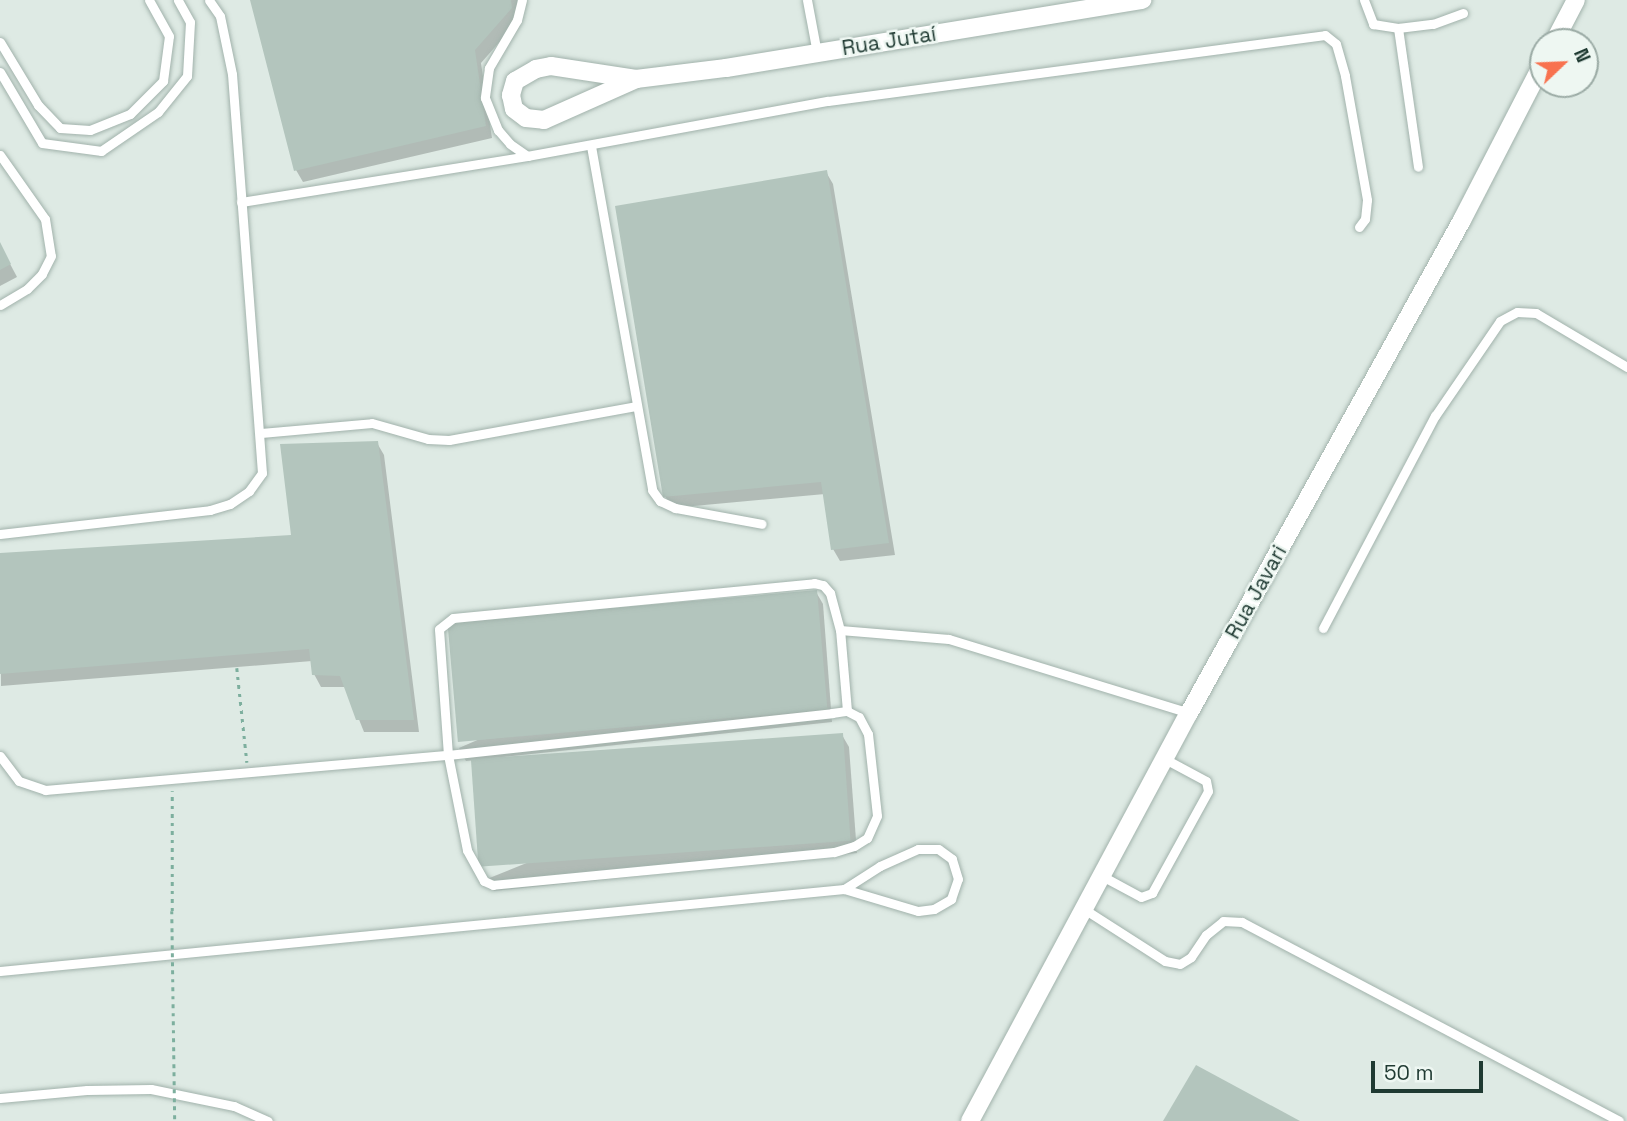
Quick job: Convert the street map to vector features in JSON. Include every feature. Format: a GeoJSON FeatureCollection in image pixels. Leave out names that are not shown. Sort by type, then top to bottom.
{"type":"FeatureCollection","features":[{"type":"Feature","properties":{"kind":"street","name":"Rua Jutaí"},"geometry":{"type":"LineString","coordinates":[[636,79],[551,66],[536,69],[515,80],[511,95],[514,109],[526,118],[544,120],[636,79],[817,53],[1142,0]]}},
{"type":"Feature","properties":{"kind":"street"},"geometry":{"type":"LineString","coordinates":[[1561,28],[1576,0]]}},
{"type":"Feature","properties":{"kind":"street","name":"Rua Javari"},"geometry":{"type":"LineString","coordinates":[[970,1121],[1189,713],[1462,220],[1529,90]]}},
{"type":"Feature","properties":{"kind":"lane"},"geometry":{"type":"LineString","coordinates":[[0,42],[38,105],[60,128],[90,130],[130,114],[163,81],[169,36],[149,0]]}},
{"type":"Feature","properties":{"kind":"lane"},"geometry":{"type":"LineString","coordinates":[[0,72],[42,143],[101,150],[158,112],[187,76],[190,22],[178,0]]}},
{"type":"Feature","properties":{"kind":"lane"},"geometry":{"type":"LineString","coordinates":[[0,534],[210,510],[230,504],[249,491],[262,473],[261,433],[229,51],[220,16],[209,0]]}},
{"type":"Feature","properties":{"kind":"lane"},"geometry":{"type":"LineString","coordinates":[[522,0],[517,20],[489,68],[485,99],[498,130],[510,144],[527,156]]}},
{"type":"Feature","properties":{"kind":"lane"},"geometry":{"type":"LineString","coordinates":[[807,0],[817,53]]}},
{"type":"Feature","properties":{"kind":"lane"},"geometry":{"type":"LineString","coordinates":[[1364,0],[1373,23],[1398,28],[1433,24],[1464,13]]}},
{"type":"Feature","properties":{"kind":"lane"},"geometry":{"type":"LineString","coordinates":[[1398,28],[1418,167]]}},
{"type":"Feature","properties":{"kind":"lane"},"geometry":{"type":"LineString","coordinates":[[240,202],[591,146],[828,102],[1325,35],[1336,44],[1345,76],[1367,200],[1365,219],[1359,227]]}},
{"type":"Feature","properties":{"kind":"lane"},"geometry":{"type":"LineString","coordinates":[[591,146],[652,490],[660,501],[675,509],[762,524]]}},
{"type":"Feature","properties":{"kind":"lane"},"geometry":{"type":"LineString","coordinates":[[0,155],[45,219],[51,256],[42,274],[27,289],[0,305]]}},
{"type":"Feature","properties":{"kind":"lane"},"geometry":{"type":"LineString","coordinates":[[1323,628],[1435,416],[1500,321],[1517,312],[1536,313],[1627,367]]}},
{"type":"Feature","properties":{"kind":"lane"},"geometry":{"type":"LineString","coordinates":[[261,433],[372,423],[428,439],[449,440],[637,406]]}},
{"type":"Feature","properties":{"kind":"lane"},"geometry":{"type":"LineString","coordinates":[[0,756],[19,782],[45,790],[448,755],[847,711],[859,717],[868,734],[877,816],[867,838],[834,852],[493,884],[484,881],[467,850],[448,755],[439,629],[453,618],[814,583],[823,585],[830,593],[840,630],[847,711]]}},
{"type":"Feature","properties":{"kind":"lane"},"geometry":{"type":"LineString","coordinates":[[840,630],[949,639],[1189,713]]}},
{"type":"Feature","properties":{"kind":"lane"},"geometry":{"type":"LineString","coordinates":[[1102,876],[1147,897],[1208,791],[1206,781],[1165,759]]}},
{"type":"Feature","properties":{"kind":"lane"},"geometry":{"type":"LineString","coordinates":[[0,971],[844,889],[918,911],[934,909],[951,900],[958,879],[952,859],[938,849],[919,849],[880,866],[844,889]]}},
{"type":"Feature","properties":{"kind":"lane"},"geometry":{"type":"LineString","coordinates":[[1084,909],[1165,961],[1180,964],[1191,957],[1206,935],[1223,921],[1242,922],[1619,1121]]}},
{"type":"Feature","properties":{"kind":"lane"},"geometry":{"type":"LineString","coordinates":[[0,1098],[87,1090],[151,1089],[234,1106],[268,1121]]}},
{"type":"Feature","properties":{"kind":"path"},"geometry":{"type":"LineString","coordinates":[[237,668],[248,772]]}},
{"type":"Feature","properties":{"kind":"path"},"geometry":{"type":"LineString","coordinates":[[172,779],[175,1121]]}},
{"type":"Feature","properties":{"kind":"building"},"geometry":{"type":"Polygon","coordinates":[[[250,0],[511,0],[512,8],[475,50],[486,126],[294,171],[250,0]]]}},
{"type":"Feature","properties":{"kind":"building"},"geometry":{"type":"Polygon","coordinates":[[[827,170],[889,543],[831,550],[821,482],[663,497],[615,206],[827,170]]]}},
{"type":"Feature","properties":{"kind":"building"},"geometry":{"type":"Polygon","coordinates":[[[0,242],[11,264],[0,270],[0,242]]]}},
{"type":"Feature","properties":{"kind":"building"},"geometry":{"type":"Polygon","coordinates":[[[378,441],[414,720],[356,720],[340,676],[312,675],[309,649],[0,674],[0,553],[291,535],[280,444],[378,441]]]}},
{"type":"Feature","properties":{"kind":"building"},"geometry":{"type":"Polygon","coordinates":[[[817,590],[827,710],[458,742],[447,622],[817,590]]]}},
{"type":"Feature","properties":{"kind":"building"},"geometry":{"type":"Polygon","coordinates":[[[843,733],[851,841],[478,867],[471,759],[843,733]]]}},
{"type":"Feature","properties":{"kind":"building"},"geometry":{"type":"Polygon","coordinates":[[[1196,1065],[1300,1121],[1163,1121],[1196,1065]]]}}]}
